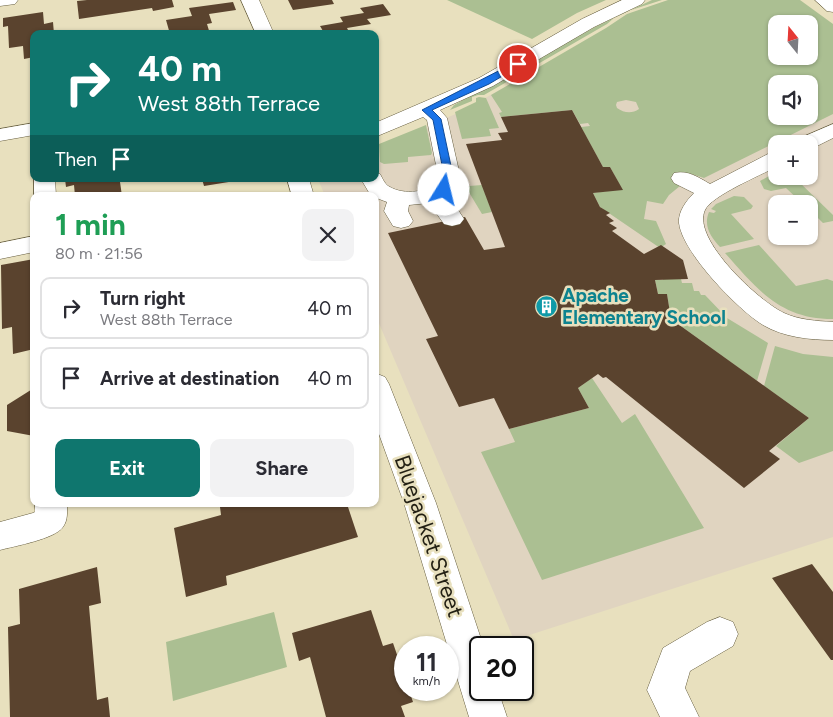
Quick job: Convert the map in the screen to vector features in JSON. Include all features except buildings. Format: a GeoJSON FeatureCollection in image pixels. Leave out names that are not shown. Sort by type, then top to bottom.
{"type":"FeatureCollection","features":[{"type":"Feature","properties":{"kind":"street"},"geometry":{"type":"LineString","coordinates":[[0,1],[9,0]]}},
{"type":"Feature","properties":{"kind":"street"},"geometry":{"type":"LineString","coordinates":[[250,0],[263,30]]}},
{"type":"Feature","properties":{"kind":"street"},"geometry":{"type":"LineString","coordinates":[[379,129],[486,82],[588,23],[636,0]]}},
{"type":"Feature","properties":{"kind":"street"},"geometry":{"type":"LineString","coordinates":[[824,0],[833,7]]}},
{"type":"Feature","properties":{"kind":"street"},"geometry":{"type":"LineString","coordinates":[[374,182],[379,191],[399,198],[426,196],[444,190],[450,180],[437,118],[426,110]]}},
{"type":"Feature","properties":{"kind":"street"},"geometry":{"type":"LineString","coordinates":[[0,135],[30,130]]}},
{"type":"Feature","properties":{"kind":"street"},"geometry":{"type":"LineString","coordinates":[[818,138],[833,130]]}},
{"type":"Feature","properties":{"kind":"street"},"geometry":{"type":"LineString","coordinates":[[768,163],[710,192],[696,203],[691,225],[695,237],[742,296],[759,311],[774,319],[797,327],[819,331],[833,331]]}},
{"type":"Feature","properties":{"kind":"street"},"geometry":{"type":"LineString","coordinates":[[682,178],[710,192]]}},
{"type":"Feature","properties":{"kind":"street"},"geometry":{"type":"LineString","coordinates":[[433,194],[441,202],[452,220]]}},
{"type":"Feature","properties":{"kind":"street"},"geometry":{"type":"LineString","coordinates":[[399,198],[396,211],[401,221]]}},
{"type":"Feature","properties":{"kind":"street"},"geometry":{"type":"LineString","coordinates":[[0,250],[30,245]]}},
{"type":"Feature","properties":{"kind":"street","name":"Bluejacket Street"},"geometry":{"type":"LineString","coordinates":[[379,395],[420,503],[488,717]]}},
{"type":"Feature","properties":{"kind":"street"},"geometry":{"type":"LineString","coordinates":[[0,536],[41,525],[51,519],[51,507]]}},
{"type":"Feature","properties":{"kind":"street"},"geometry":{"type":"LineString","coordinates":[[680,717],[666,690],[676,660],[720,634]]}},
{"type":"Feature","properties":{"kind":"shaded area"},"geometry":{"type":"Polygon","coordinates":[[[679,0],[768,16],[768,65],[818,65],[818,25],[833,28],[833,537],[526,636],[512,636],[379,323],[379,192],[323,192],[319,182],[379,182],[379,146],[458,113],[614,27],[679,0]]]}},
{"type":"Feature","properties":{"kind":"green space"},"geometry":{"type":"Polygon","coordinates":[[[447,0],[606,0],[577,13],[532,39],[447,0]]]}},
{"type":"Feature","properties":{"kind":"green space"},"geometry":{"type":"Polygon","coordinates":[[[652,0],[662,0],[630,10],[652,0]]]}},
{"type":"Feature","properties":{"kind":"green space"},"geometry":{"type":"Polygon","coordinates":[[[668,0],[800,0],[833,24],[833,114],[818,121],[818,75],[768,75],[768,125],[811,125],[791,135],[768,135],[768,146],[704,178],[688,173],[676,182],[680,186],[669,195],[663,204],[647,201],[644,219],[656,221],[666,244],[660,248],[600,207],[593,193],[622,189],[610,167],[603,167],[581,127],[590,126],[588,123],[580,124],[572,110],[501,117],[499,113],[502,112],[491,95],[627,14],[668,0]],[[626,100],[617,102],[617,108],[628,112],[639,109],[636,102],[626,100]]]}},
{"type":"Feature","properties":{"kind":"green space"},"geometry":{"type":"Polygon","coordinates":[[[614,18],[607,24],[484,95],[472,97],[472,101],[450,110],[454,105],[614,18]]]}},
{"type":"Feature","properties":{"kind":"green space"},"geometry":{"type":"Polygon","coordinates":[[[476,98],[486,98],[499,128],[489,129],[491,136],[462,139],[455,112],[476,102],[476,98]]]}},
{"type":"Feature","properties":{"kind":"green space"},"geometry":{"type":"Polygon","coordinates":[[[426,125],[431,155],[408,157],[408,162],[384,164],[380,162],[379,144],[426,125]]]}},
{"type":"Feature","properties":{"kind":"green space"},"geometry":{"type":"Polygon","coordinates":[[[768,176],[768,185],[802,185],[812,195],[793,195],[786,188],[771,191],[764,189],[760,181],[768,176]]]}},
{"type":"Feature","properties":{"kind":"green space"},"geometry":{"type":"Polygon","coordinates":[[[482,185],[492,212],[482,214],[467,189],[469,186],[482,185]]]}},
{"type":"Feature","properties":{"kind":"green space"},"geometry":{"type":"Polygon","coordinates":[[[734,196],[744,197],[753,206],[751,209],[731,214],[754,239],[720,247],[707,227],[707,217],[709,212],[714,213],[716,211],[711,209],[716,204],[734,196]]]}},
{"type":"Feature","properties":{"kind":"green space"},"geometry":{"type":"Polygon","coordinates":[[[818,200],[833,215],[833,221],[823,223],[818,218],[818,200]]]}},
{"type":"Feature","properties":{"kind":"green space"},"geometry":{"type":"Polygon","coordinates":[[[759,245],[796,286],[827,279],[833,281],[833,319],[814,318],[784,308],[759,290],[725,253],[759,245]]]}},
{"type":"Feature","properties":{"kind":"green space"},"geometry":{"type":"Polygon","coordinates":[[[681,279],[682,283],[692,283],[694,291],[699,291],[701,295],[705,295],[727,318],[768,343],[757,381],[671,319],[667,294],[658,294],[655,280],[681,279]]]}},
{"type":"Feature","properties":{"kind":"green space"},"geometry":{"type":"Polygon","coordinates":[[[775,346],[803,354],[833,357],[833,451],[799,463],[776,446],[809,418],[764,386],[775,346]]]}},
{"type":"Feature","properties":{"kind":"green space"},"geometry":{"type":"Polygon","coordinates":[[[592,378],[622,423],[635,414],[704,528],[542,580],[481,452],[515,442],[509,429],[589,408],[578,388],[592,378]]]}},
{"type":"Feature","properties":{"kind":"green space"},"geometry":{"type":"Polygon","coordinates":[[[274,612],[287,667],[173,701],[166,642],[274,612]]]}},
{"type":"Feature","properties":{"kind":"place","name":"Apache Elementary School"},"geometry":{"type":"Point","coordinates":[546,306]}},
{"type":"Feature","properties":{"kind":"route"},"geometry":{"type":"LineString","coordinates":[[444,190],[450,180],[437,118],[426,110],[486,82],[518,64]]}}]}
